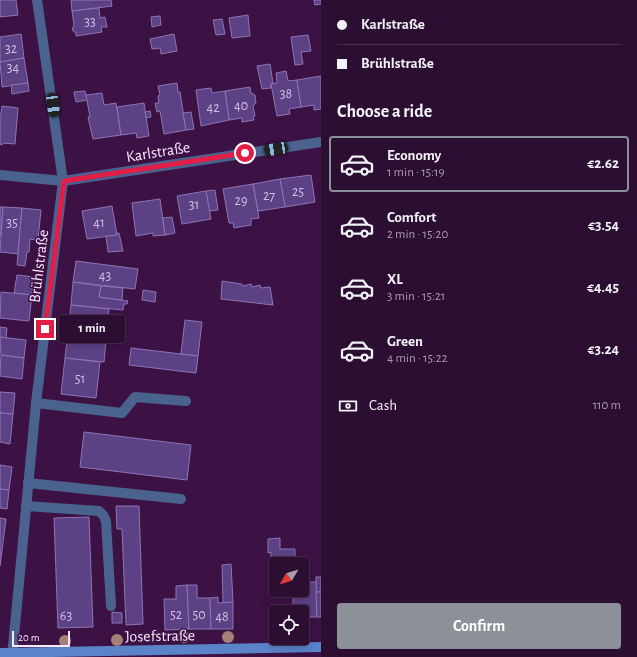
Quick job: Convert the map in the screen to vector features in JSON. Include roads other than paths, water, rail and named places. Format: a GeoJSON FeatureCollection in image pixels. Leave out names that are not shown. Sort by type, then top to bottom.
{"type":"FeatureCollection","features":[{"type":"Feature","properties":{"kind":"street","name":"Brühlstraße"},"geometry":{"type":"LineString","coordinates":[[13,655],[36,403],[64,181],[37,0]]}},
{"type":"Feature","properties":{"kind":"street","name":"Karlstraße"},"geometry":{"type":"LineString","coordinates":[[0,175],[64,181],[321,142]]}},
{"type":"Feature","properties":{"kind":"street"},"geometry":{"type":"LineString","coordinates":[[36,403],[122,413],[135,397],[186,401]]}},
{"type":"Feature","properties":{"kind":"street"},"geometry":{"type":"LineString","coordinates":[[28,483],[181,499]]}},
{"type":"Feature","properties":{"kind":"street"},"geometry":{"type":"LineString","coordinates":[[26,506],[99,511],[103,515],[106,521],[111,606]]}},
{"type":"Feature","properties":{"kind":"street","name":"Josefstraße"},"geometry":{"type":"LineString","coordinates":[[0,653],[13,655],[321,647]]}}]}
